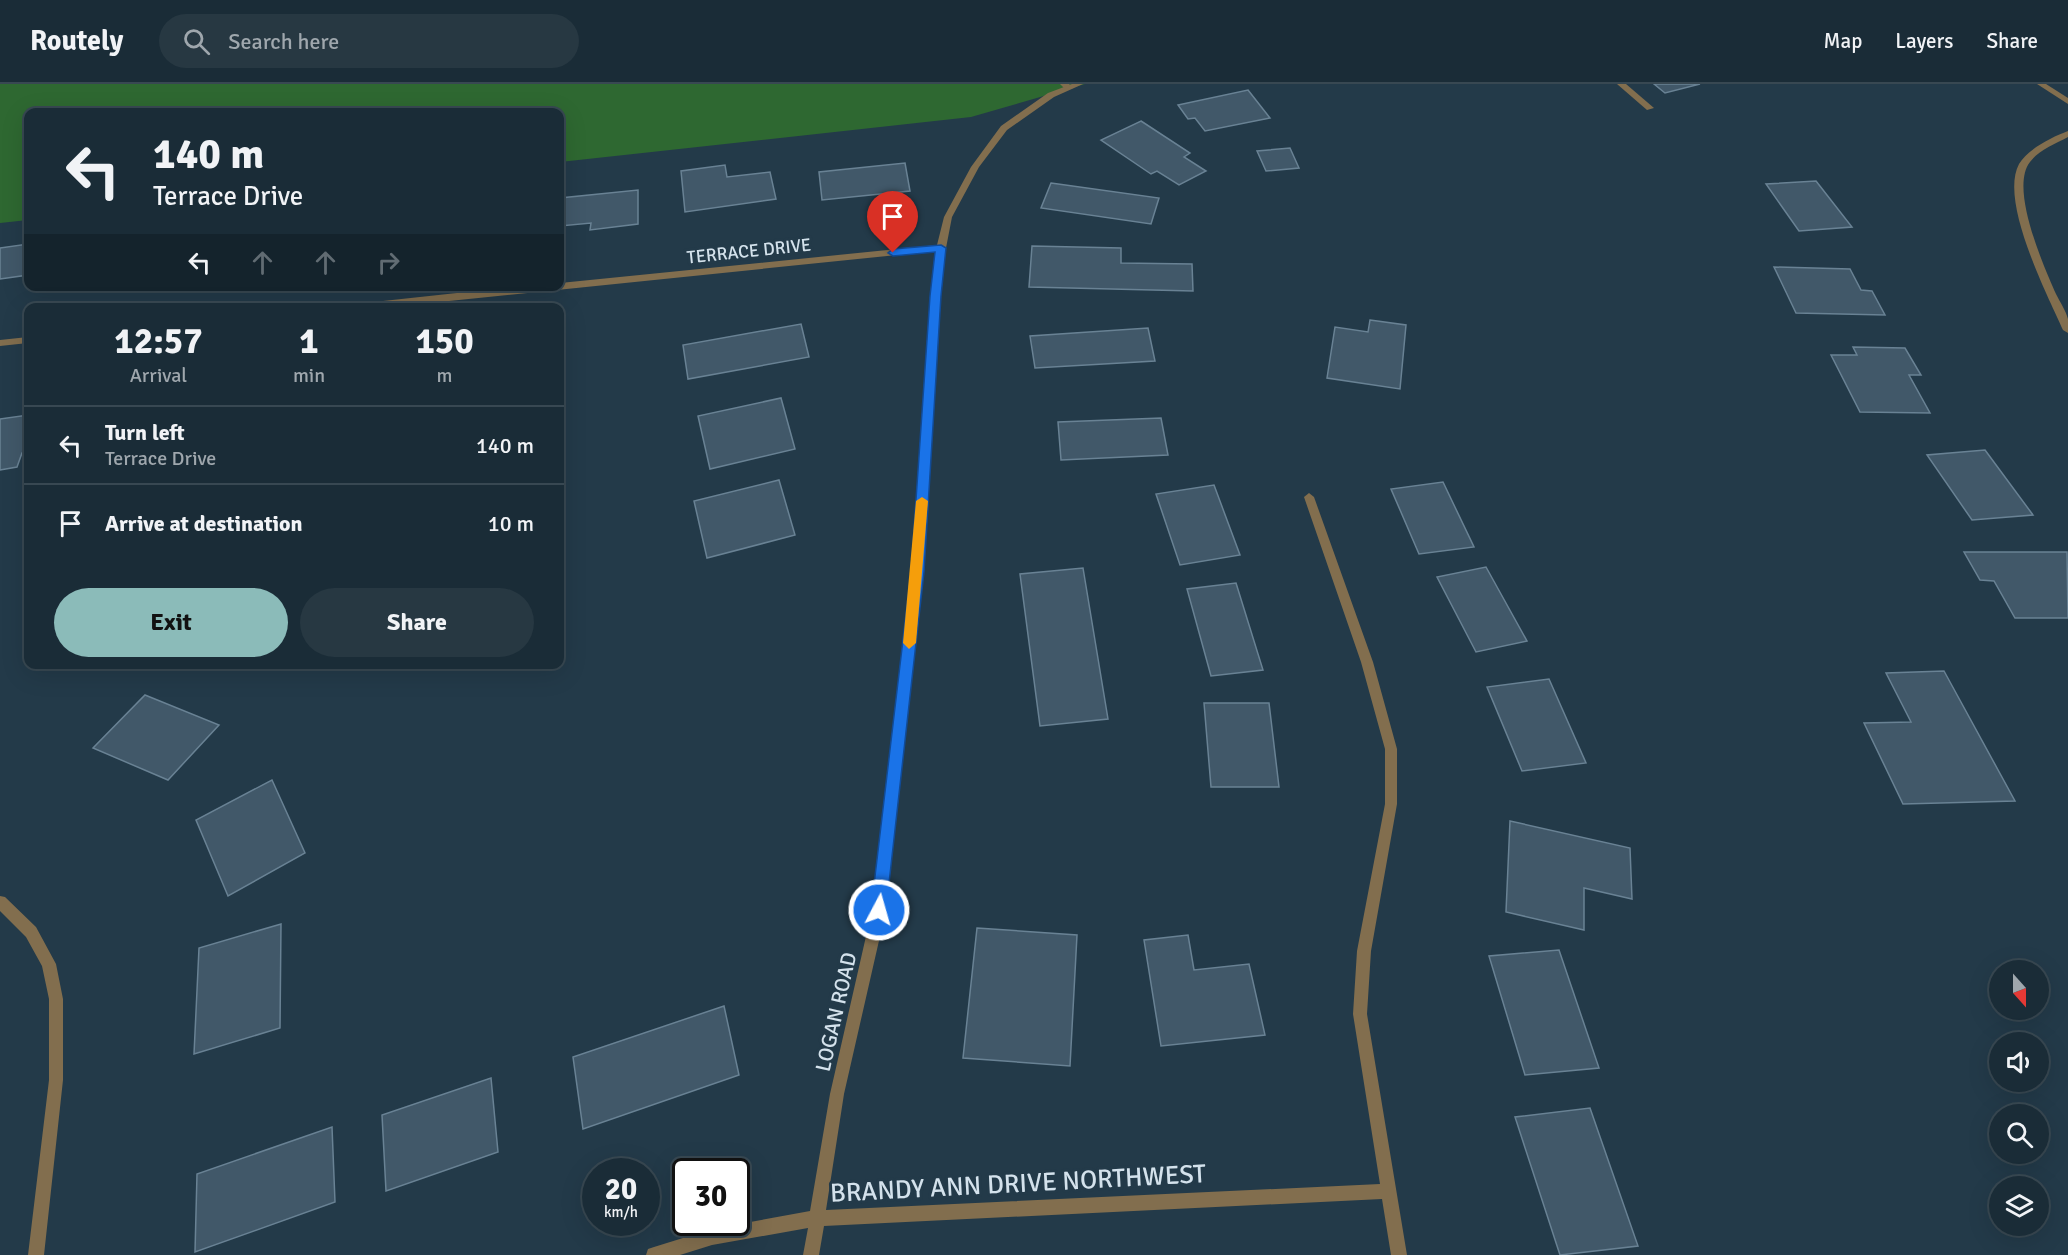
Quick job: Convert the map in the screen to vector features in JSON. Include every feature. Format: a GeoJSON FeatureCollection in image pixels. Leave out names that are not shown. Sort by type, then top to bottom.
{"type":"FeatureCollection","features":[{"type":"Feature","properties":{"kind":"street"},"geometry":{"type":"LineString","coordinates":[[1621,84],[1650,108]]}},
{"type":"Feature","properties":{"kind":"street"},"geometry":{"type":"LineString","coordinates":[[2041,84],[2068,102]]}},
{"type":"Feature","properties":{"kind":"street","name":"LOGAN ROAD"},"geometry":{"type":"LineString","coordinates":[[811,1255],[837,1094],[879,910],[917,572],[935,296],[941,248],[948,217],[975,167],[1004,128],[1051,95],[1070,85]]}},
{"type":"Feature","properties":{"kind":"street"},"geometry":{"type":"LineString","coordinates":[[2068,134],[2031,156],[2022,167],[2018,180],[2022,215],[2068,330]]}},
{"type":"Feature","properties":{"kind":"street","name":"TERRACE DRIVE"},"geometry":{"type":"LineString","coordinates":[[564,285],[941,248]]}},
{"type":"Feature","properties":{"kind":"street","name":"TERRACE DRIVE"},"geometry":{"type":"LineString","coordinates":[[394,303],[510,291]]}},
{"type":"Feature","properties":{"kind":"street"},"geometry":{"type":"LineString","coordinates":[[0,343],[24,340]]}},
{"type":"Feature","properties":{"kind":"street"},"geometry":{"type":"LineString","coordinates":[[1309,497],[1367,662],[1391,749],[1391,804],[1364,951],[1360,1014],[1399,1255]]}},
{"type":"Feature","properties":{"kind":"street"},"geometry":{"type":"LineString","coordinates":[[0,902],[31,932],[49,964],[56,999],[56,1080],[36,1255]]}},
{"type":"Feature","properties":{"kind":"street","name":"BRANDY ANN DRIVE NORTHWEST"},"geometry":{"type":"LineString","coordinates":[[654,1255],[712,1237],[818,1218],[1388,1191]]}},
{"type":"Feature","properties":{"kind":"green space"},"geometry":{"type":"Polygon","coordinates":[[[0,84],[1085,84],[971,117],[564,162],[564,108],[24,108],[24,220],[0,223],[0,84]]]}},
{"type":"Feature","properties":{"kind":"building"},"geometry":{"type":"Polygon","coordinates":[[[1654,84],[1700,84],[1665,93],[1654,84]]]}},
{"type":"Feature","properties":{"kind":"building"},"geometry":{"type":"Polygon","coordinates":[[[1248,90],[1270,118],[1205,131],[1195,118],[1188,119],[1178,105],[1248,90]]]}},
{"type":"Feature","properties":{"kind":"building"},"geometry":{"type":"Polygon","coordinates":[[[1141,121],[1190,153],[1184,157],[1206,171],[1179,185],[1157,171],[1151,174],[1101,140],[1141,121]]]}},
{"type":"Feature","properties":{"kind":"building"},"geometry":{"type":"Polygon","coordinates":[[[1290,148],[1299,168],[1266,171],[1257,151],[1290,148]]]}},
{"type":"Feature","properties":{"kind":"building"},"geometry":{"type":"Polygon","coordinates":[[[905,163],[910,191],[822,200],[819,172],[905,163]]]}},
{"type":"Feature","properties":{"kind":"building"},"geometry":{"type":"Polygon","coordinates":[[[725,165],[727,177],[770,172],[776,199],[685,212],[681,171],[725,165]]]}},
{"type":"Feature","properties":{"kind":"building"},"geometry":{"type":"Polygon","coordinates":[[[1816,181],[1852,227],[1799,231],[1766,184],[1816,181]]]}},
{"type":"Feature","properties":{"kind":"building"},"geometry":{"type":"Polygon","coordinates":[[[1051,183],[1159,198],[1151,224],[1041,208],[1051,183]]]}},
{"type":"Feature","properties":{"kind":"building"},"geometry":{"type":"Polygon","coordinates":[[[638,190],[638,224],[590,230],[591,223],[564,226],[564,198],[638,190]]]}},
{"type":"Feature","properties":{"kind":"building"},"geometry":{"type":"Polygon","coordinates":[[[24,245],[24,276],[0,279],[0,248],[24,245]]]}},
{"type":"Feature","properties":{"kind":"building"},"geometry":{"type":"Polygon","coordinates":[[[1032,246],[1121,248],[1121,263],[1192,264],[1193,291],[1029,287],[1032,246]]]}},
{"type":"Feature","properties":{"kind":"building"},"geometry":{"type":"Polygon","coordinates":[[[1774,267],[1850,269],[1861,290],[1872,291],[1885,315],[1796,313],[1774,267]]]}},
{"type":"Feature","properties":{"kind":"building"},"geometry":{"type":"Polygon","coordinates":[[[1370,320],[1406,325],[1400,389],[1327,378],[1335,327],[1368,332],[1370,320]]]}},
{"type":"Feature","properties":{"kind":"building"},"geometry":{"type":"Polygon","coordinates":[[[801,324],[809,357],[688,379],[683,345],[801,324]]]}},
{"type":"Feature","properties":{"kind":"building"},"geometry":{"type":"Polygon","coordinates":[[[1148,328],[1155,361],[1035,368],[1030,336],[1148,328]]]}},
{"type":"Feature","properties":{"kind":"building"},"geometry":{"type":"Polygon","coordinates":[[[1853,347],[1905,348],[1921,375],[1909,375],[1930,413],[1860,412],[1831,355],[1857,355],[1853,347]]]}},
{"type":"Feature","properties":{"kind":"building"},"geometry":{"type":"Polygon","coordinates":[[[781,398],[795,449],[710,469],[698,416],[781,398]]]}},
{"type":"Feature","properties":{"kind":"building"},"geometry":{"type":"Polygon","coordinates":[[[24,416],[24,453],[17,467],[0,470],[0,419],[24,416]]]}},
{"type":"Feature","properties":{"kind":"building"},"geometry":{"type":"Polygon","coordinates":[[[1161,418],[1168,455],[1061,460],[1058,422],[1161,418]]]}},
{"type":"Feature","properties":{"kind":"building"},"geometry":{"type":"Polygon","coordinates":[[[1985,450],[2033,515],[1972,520],[1927,455],[1985,450]]]}},
{"type":"Feature","properties":{"kind":"building"},"geometry":{"type":"Polygon","coordinates":[[[779,480],[795,535],[707,558],[694,501],[779,480]]]}},
{"type":"Feature","properties":{"kind":"building"},"geometry":{"type":"Polygon","coordinates":[[[1443,482],[1474,547],[1419,554],[1391,489],[1443,482]]]}},
{"type":"Feature","properties":{"kind":"building"},"geometry":{"type":"Polygon","coordinates":[[[1214,485],[1240,555],[1180,565],[1156,494],[1214,485]]]}},
{"type":"Feature","properties":{"kind":"building"},"geometry":{"type":"Polygon","coordinates":[[[1964,552],[2067,552],[2068,618],[2015,618],[1994,581],[1980,580],[1964,552]]]}},
{"type":"Feature","properties":{"kind":"building"},"geometry":{"type":"Polygon","coordinates":[[[1486,567],[1527,641],[1476,652],[1437,577],[1486,567]]]}},
{"type":"Feature","properties":{"kind":"building"},"geometry":{"type":"Polygon","coordinates":[[[1083,568],[1108,719],[1040,726],[1020,574],[1083,568]]]}},
{"type":"Feature","properties":{"kind":"building"},"geometry":{"type":"Polygon","coordinates":[[[1236,583],[1263,670],[1211,676],[1187,589],[1236,583]]]}},
{"type":"Feature","properties":{"kind":"building"},"geometry":{"type":"Polygon","coordinates":[[[1944,671],[2015,801],[1903,804],[1864,723],[1911,722],[1886,673],[1944,671]]]}},
{"type":"Feature","properties":{"kind":"building"},"geometry":{"type":"Polygon","coordinates":[[[1549,679],[1586,763],[1522,771],[1487,687],[1549,679]]]}},
{"type":"Feature","properties":{"kind":"building"},"geometry":{"type":"Polygon","coordinates":[[[145,695],[219,725],[168,780],[93,748],[145,695]]]}},
{"type":"Feature","properties":{"kind":"building"},"geometry":{"type":"Polygon","coordinates":[[[1204,703],[1269,703],[1279,787],[1211,787],[1204,703]]]}},
{"type":"Feature","properties":{"kind":"building"},"geometry":{"type":"Polygon","coordinates":[[[272,780],[305,853],[228,896],[196,820],[272,780]]]}},
{"type":"Feature","properties":{"kind":"building"},"geometry":{"type":"Polygon","coordinates":[[[1510,821],[1630,848],[1632,899],[1584,888],[1584,930],[1506,912],[1510,821]]]}},
{"type":"Feature","properties":{"kind":"building"},"geometry":{"type":"Polygon","coordinates":[[[281,924],[280,1028],[194,1054],[199,948],[281,924]]]}},
{"type":"Feature","properties":{"kind":"building"},"geometry":{"type":"Polygon","coordinates":[[[977,928],[1077,935],[1070,1066],[963,1058],[977,928]]]}},
{"type":"Feature","properties":{"kind":"building"},"geometry":{"type":"Polygon","coordinates":[[[1188,935],[1194,970],[1249,964],[1265,1035],[1161,1046],[1144,940],[1188,935]]]}},
{"type":"Feature","properties":{"kind":"building"},"geometry":{"type":"Polygon","coordinates":[[[1559,950],[1599,1068],[1525,1075],[1489,956],[1559,950]]]}},
{"type":"Feature","properties":{"kind":"building"},"geometry":{"type":"Polygon","coordinates":[[[724,1006],[739,1075],[583,1129],[573,1057],[724,1006]]]}},
{"type":"Feature","properties":{"kind":"building"},"geometry":{"type":"Polygon","coordinates":[[[491,1078],[498,1152],[386,1191],[382,1115],[491,1078]]]}},
{"type":"Feature","properties":{"kind":"building"},"geometry":{"type":"Polygon","coordinates":[[[1590,1108],[1638,1246],[1560,1255],[1515,1117],[1590,1108]]]}},
{"type":"Feature","properties":{"kind":"building"},"geometry":{"type":"Polygon","coordinates":[[[332,1127],[335,1202],[195,1252],[197,1174],[332,1127]]]}},
{"type":"Feature","properties":{"kind":"slow traffic"},"geometry":{"type":"LineString","coordinates":[[909,643],[922,501]]}},
{"type":"Feature","properties":{"kind":"route"},"geometry":{"type":"LineString","coordinates":[[879,910],[917,572],[935,296],[941,248],[893,253]]}}]}
